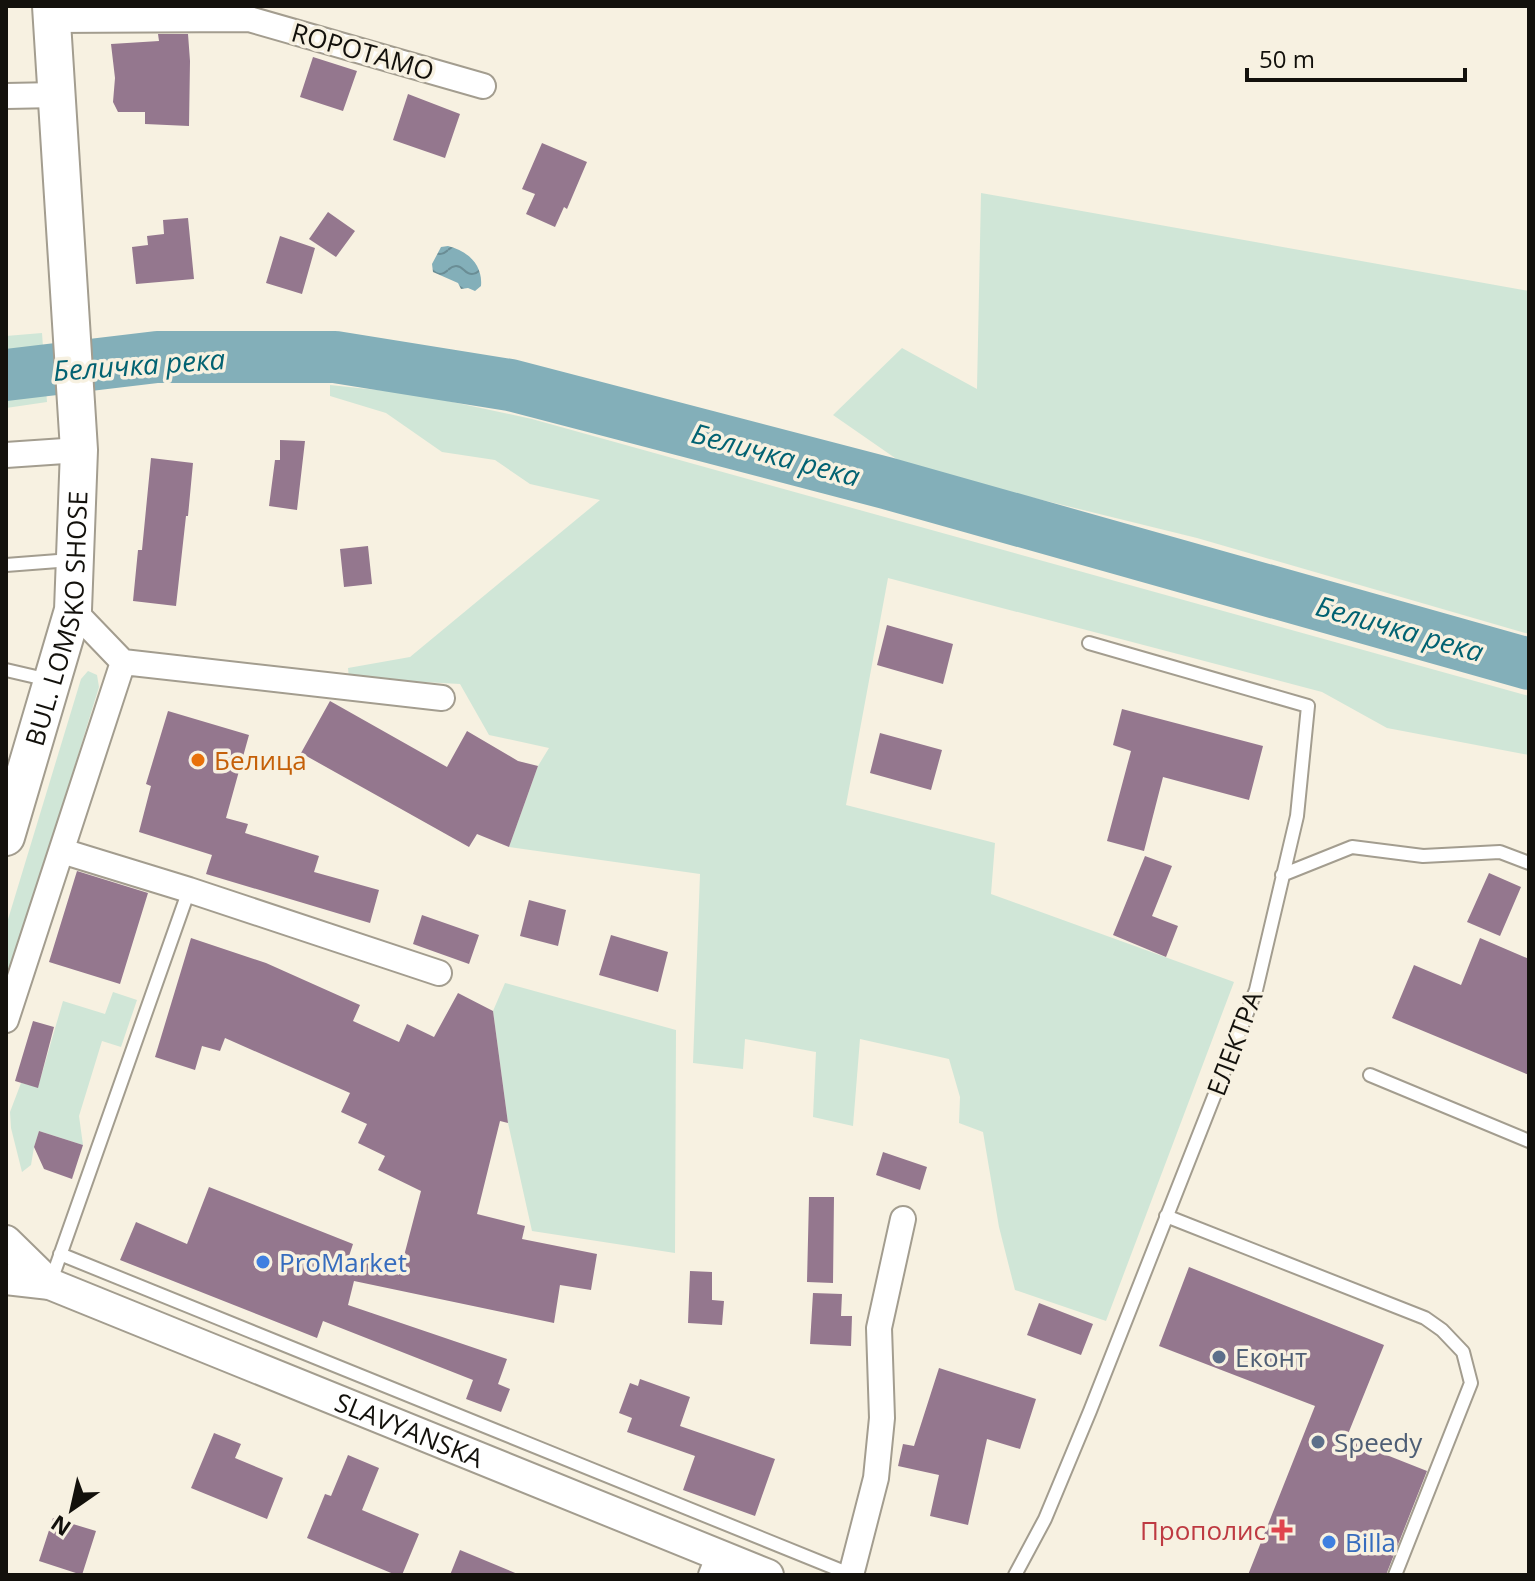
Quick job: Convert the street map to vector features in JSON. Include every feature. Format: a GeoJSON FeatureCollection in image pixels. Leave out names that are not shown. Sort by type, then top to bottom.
{"type":"FeatureCollection","features":[{"type":"Feature","properties":{"kind":"main road","name":"BUL. LOMSKO SHOSE"},"geometry":{"type":"LineString","coordinates":[[6,837],[73,610],[79,450],[51,13]]}},
{"type":"Feature","properties":{"kind":"street","name":"ROPOTAMO"},"geometry":{"type":"LineString","coordinates":[[51,13],[249,19],[483,86]]}},
{"type":"Feature","properties":{"kind":"street"},"geometry":{"type":"LineString","coordinates":[[6,96],[57,95]]}},
{"type":"Feature","properties":{"kind":"street"},"geometry":{"type":"LineString","coordinates":[[6,455],[79,450]]}},
{"type":"Feature","properties":{"kind":"street"},"geometry":{"type":"LineString","coordinates":[[73,610],[123,662],[442,698]]}},
{"type":"Feature","properties":{"kind":"street"},"geometry":{"type":"LineString","coordinates":[[6,1020],[123,662]]}},
{"type":"Feature","properties":{"kind":"street"},"geometry":{"type":"LineString","coordinates":[[62,851],[439,973]]}},
{"type":"Feature","properties":{"kind":"street"},"geometry":{"type":"LineString","coordinates":[[851,1575],[876,1478],[882,1418],[879,1328],[903,1219]]}},
{"type":"Feature","properties":{"kind":"street","name":"SLAVYANSKA"},"geometry":{"type":"LineString","coordinates":[[6,1241],[50,1284]]}},
{"type":"Feature","properties":{"kind":"street","name":"SLAVYANSKA"},"geometry":{"type":"LineString","coordinates":[[6,1279],[50,1284],[715,1565],[768,1575]]}},
{"type":"Feature","properties":{"kind":"lane"},"geometry":{"type":"LineString","coordinates":[[6,565],[75,560]]}},
{"type":"Feature","properties":{"kind":"lane","name":"ЕЛЕКТРА"},"geometry":{"type":"LineString","coordinates":[[1015,1575],[1045,1519],[1096,1397],[1256,990],[1297,816],[1308,706],[1089,643]]}},
{"type":"Feature","properties":{"kind":"lane"},"geometry":{"type":"LineString","coordinates":[[6,670],[52,681]]}},
{"type":"Feature","properties":{"kind":"lane"},"geometry":{"type":"LineString","coordinates":[[1282,875],[1352,847],[1423,856],[1500,852],[1529,863]]}},
{"type":"Feature","properties":{"kind":"lane"},"geometry":{"type":"LineString","coordinates":[[50,1284],[189,890]]}},
{"type":"Feature","properties":{"kind":"lane"},"geometry":{"type":"LineString","coordinates":[[1370,1075],[1529,1141]]}},
{"type":"Feature","properties":{"kind":"lane"},"geometry":{"type":"LineString","coordinates":[[1166,1216],[1425,1318],[1463,1352],[1471,1383],[1395,1575]]}},
{"type":"Feature","properties":{"kind":"lane"},"geometry":{"type":"LineString","coordinates":[[60,1254],[851,1575]]}},
{"type":"Feature","properties":{"kind":"green space"},"geometry":{"type":"Polygon","coordinates":[[[981,193],[1529,291],[1529,634],[1197,538],[908,467],[833,415],[902,348],[977,389],[981,193]]]}},
{"type":"Feature","properties":{"kind":"green space"},"geometry":{"type":"Polygon","coordinates":[[[42,333],[47,402],[6,408],[6,336],[42,333]]]}},
{"type":"Feature","properties":{"kind":"green space"},"geometry":{"type":"Polygon","coordinates":[[[330,385],[415,394],[532,419],[1529,696],[1529,755],[1387,728],[1322,692],[888,578],[846,805],[995,843],[991,894],[1234,982],[1106,1321],[1015,1290],[999,1227],[983,1132],[959,1123],[960,1097],[949,1059],[860,1039],[853,1126],[813,1117],[816,1052],[745,1039],[743,1069],[693,1063],[700,874],[509,847],[538,766],[549,748],[489,735],[460,684],[349,678],[348,668],[410,657],[600,500],[530,484],[495,460],[442,452],[386,413],[330,396],[330,385]]]}},
{"type":"Feature","properties":{"kind":"green space"},"geometry":{"type":"Polygon","coordinates":[[[88,671],[97,675],[99,687],[6,989],[6,926],[81,679],[88,671]]]}},
{"type":"Feature","properties":{"kind":"green space"},"geometry":{"type":"Polygon","coordinates":[[[505,983],[676,1030],[675,1253],[532,1231],[508,1123],[493,1011],[505,983]]]}},
{"type":"Feature","properties":{"kind":"green space"},"geometry":{"type":"Polygon","coordinates":[[[113,992],[137,1000],[121,1047],[102,1041],[79,1116],[83,1145],[39,1131],[31,1165],[22,1172],[10,1112],[21,1083],[38,1087],[63,1001],[105,1014],[113,992]]]}},
{"type":"Feature","properties":{"kind":"water"},"geometry":{"type":"Polygon","coordinates":[[[441,247],[462,251],[477,265],[481,286],[475,291],[461,289],[458,283],[433,272],[432,264],[441,247]]]}},
{"type":"Feature","properties":{"kind":"building"},"geometry":{"type":"Polygon","coordinates":[[[158,34],[188,34],[189,126],[145,124],[145,112],[118,112],[113,102],[115,78],[111,44],[159,41],[158,34]]]}},
{"type":"Feature","properties":{"kind":"building"},"geometry":{"type":"Polygon","coordinates":[[[313,57],[357,71],[343,111],[300,97],[313,57]]]}},
{"type":"Feature","properties":{"kind":"building"},"geometry":{"type":"Polygon","coordinates":[[[408,94],[460,114],[445,158],[393,140],[408,94]]]}},
{"type":"Feature","properties":{"kind":"building"},"geometry":{"type":"Polygon","coordinates":[[[542,143],[587,162],[567,209],[564,207],[555,227],[526,214],[535,194],[522,189],[542,143]]]}},
{"type":"Feature","properties":{"kind":"building"},"geometry":{"type":"Polygon","coordinates":[[[328,212],[355,231],[336,257],[309,239],[328,212]]]}},
{"type":"Feature","properties":{"kind":"building"},"geometry":{"type":"Polygon","coordinates":[[[188,218],[194,279],[136,284],[132,247],[148,245],[147,236],[164,234],[163,220],[188,218]]]}},
{"type":"Feature","properties":{"kind":"building"},"geometry":{"type":"Polygon","coordinates":[[[280,236],[315,248],[302,294],[266,283],[280,236]]]}},
{"type":"Feature","properties":{"kind":"building"},"geometry":{"type":"Polygon","coordinates":[[[280,440],[305,441],[297,510],[269,506],[275,460],[280,460],[280,440]]]}},
{"type":"Feature","properties":{"kind":"building"},"geometry":{"type":"Polygon","coordinates":[[[151,458],[193,463],[176,606],[133,601],[138,550],[142,550],[151,458]]]}},
{"type":"Feature","properties":{"kind":"building"},"geometry":{"type":"Polygon","coordinates":[[[368,546],[372,584],[344,587],[340,549],[368,546]]]}},
{"type":"Feature","properties":{"kind":"building"},"geometry":{"type":"Polygon","coordinates":[[[887,625],[953,644],[943,684],[877,665],[887,625]]]}},
{"type":"Feature","properties":{"kind":"building"},"geometry":{"type":"Polygon","coordinates":[[[330,701],[447,767],[467,731],[518,761],[538,766],[509,847],[477,834],[469,847],[301,753],[330,701]]]}},
{"type":"Feature","properties":{"kind":"building"},"geometry":{"type":"Polygon","coordinates":[[[1122,709],[1263,746],[1249,800],[1163,777],[1144,851],[1107,841],[1131,751],[1113,745],[1122,709]]]}},
{"type":"Feature","properties":{"kind":"building"},"geometry":{"type":"Polygon","coordinates":[[[168,711],[249,735],[226,818],[248,824],[245,833],[319,856],[314,872],[379,890],[370,923],[206,874],[212,855],[139,832],[151,786],[146,784],[168,711]]]}},
{"type":"Feature","properties":{"kind":"building"},"geometry":{"type":"Polygon","coordinates":[[[880,733],[942,750],[931,790],[870,773],[880,733]]]}},
{"type":"Feature","properties":{"kind":"building"},"geometry":{"type":"Polygon","coordinates":[[[1145,856],[1172,866],[1152,916],[1178,926],[1166,957],[1113,935],[1145,856]]]}},
{"type":"Feature","properties":{"kind":"building"},"geometry":{"type":"Polygon","coordinates":[[[77,871],[148,893],[120,984],[49,962],[77,871]]]}},
{"type":"Feature","properties":{"kind":"building"},"geometry":{"type":"Polygon","coordinates":[[[1489,873],[1521,887],[1500,936],[1467,922],[1489,873]]]}},
{"type":"Feature","properties":{"kind":"building"},"geometry":{"type":"Polygon","coordinates":[[[529,900],[566,910],[558,946],[520,936],[529,900]]]}},
{"type":"Feature","properties":{"kind":"building"},"geometry":{"type":"Polygon","coordinates":[[[422,915],[479,935],[469,964],[413,944],[422,915]]]}},
{"type":"Feature","properties":{"kind":"building"},"geometry":{"type":"Polygon","coordinates":[[[611,935],[668,952],[658,992],[599,975],[611,935]]]}},
{"type":"Feature","properties":{"kind":"building"},"geometry":{"type":"Polygon","coordinates":[[[191,938],[266,963],[360,1005],[353,1021],[399,1042],[407,1024],[434,1037],[458,993],[493,1011],[508,1123],[500,1121],[477,1214],[525,1226],[522,1239],[597,1254],[591,1290],[560,1285],[554,1323],[354,1281],[348,1305],[507,1359],[498,1384],[510,1389],[501,1412],[466,1399],[473,1380],[323,1321],[317,1338],[120,1260],[136,1222],[187,1244],[209,1187],[353,1244],[349,1256],[399,1275],[421,1191],[378,1170],[385,1156],[358,1143],[367,1124],[341,1112],[350,1093],[225,1038],[220,1051],[202,1046],[195,1070],[155,1057],[191,938]]]}},
{"type":"Feature","properties":{"kind":"building"},"geometry":{"type":"Polygon","coordinates":[[[1480,938],[1529,959],[1529,1075],[1392,1018],[1414,965],[1461,985],[1480,938]]]}},
{"type":"Feature","properties":{"kind":"building"},"geometry":{"type":"Polygon","coordinates":[[[33,1021],[54,1027],[38,1088],[15,1081],[33,1021]]]}},
{"type":"Feature","properties":{"kind":"building"},"geometry":{"type":"Polygon","coordinates":[[[39,1131],[83,1145],[72,1179],[44,1169],[34,1147],[39,1131]]]}},
{"type":"Feature","properties":{"kind":"building"},"geometry":{"type":"Polygon","coordinates":[[[883,1152],[927,1167],[920,1190],[876,1175],[883,1152]]]}},
{"type":"Feature","properties":{"kind":"building"},"geometry":{"type":"Polygon","coordinates":[[[809,1197],[834,1197],[833,1283],[807,1282],[809,1197]]]}},
{"type":"Feature","properties":{"kind":"building"},"geometry":{"type":"Polygon","coordinates":[[[1189,1267],[1384,1345],[1346,1439],[1427,1471],[1386,1575],[1248,1575],[1315,1406],[1159,1346],[1189,1267]]]}},
{"type":"Feature","properties":{"kind":"building"},"geometry":{"type":"Polygon","coordinates":[[[690,1271],[712,1272],[712,1300],[724,1301],[722,1325],[688,1323],[690,1271]]]}},
{"type":"Feature","properties":{"kind":"building"},"geometry":{"type":"Polygon","coordinates":[[[813,1293],[842,1294],[841,1316],[852,1316],[851,1346],[810,1344],[813,1293]]]}},
{"type":"Feature","properties":{"kind":"building"},"geometry":{"type":"Polygon","coordinates":[[[1039,1303],[1093,1324],[1081,1355],[1027,1335],[1039,1303]]]}},
{"type":"Feature","properties":{"kind":"building"},"geometry":{"type":"Polygon","coordinates":[[[939,1368],[1036,1399],[1020,1449],[987,1439],[968,1525],[930,1516],[939,1475],[898,1466],[903,1444],[914,1446],[939,1368]]]}},
{"type":"Feature","properties":{"kind":"building"},"geometry":{"type":"Polygon","coordinates":[[[640,1379],[690,1397],[680,1426],[775,1459],[755,1516],[683,1490],[695,1456],[627,1432],[632,1418],[619,1413],[630,1383],[638,1386],[640,1379]]]}},
{"type":"Feature","properties":{"kind":"building"},"geometry":{"type":"Polygon","coordinates":[[[214,1433],[241,1444],[235,1458],[283,1478],[267,1519],[191,1488],[214,1433]]]}},
{"type":"Feature","properties":{"kind":"building"},"geometry":{"type":"Polygon","coordinates":[[[348,1455],[379,1468],[362,1510],[419,1534],[402,1575],[307,1538],[325,1494],[331,1496],[348,1455]]]}},
{"type":"Feature","properties":{"kind":"building"},"geometry":{"type":"Polygon","coordinates":[[[53,1518],[96,1531],[82,1575],[39,1561],[53,1518]]]}},
{"type":"Feature","properties":{"kind":"building"},"geometry":{"type":"Polygon","coordinates":[[[460,1550],[520,1575],[450,1575],[460,1550]]]}},
{"type":"Feature","properties":{"kind":"waterway","name":"Беличка река"},"geometry":{"type":"LineString","coordinates":[[6,375],[157,357],[335,357],[510,385],[886,483],[1529,664]]}},
{"type":"Feature","properties":{"kind":"place","name":"Белица"},"geometry":{"type":"Point","coordinates":[198,760]}},
{"type":"Feature","properties":{"kind":"place","name":"ProMarket"},"geometry":{"type":"Point","coordinates":[263,1262]}},
{"type":"Feature","properties":{"kind":"place","name":"Еконт"},"geometry":{"type":"Point","coordinates":[1219,1357]}},
{"type":"Feature","properties":{"kind":"place","name":"Speedy"},"geometry":{"type":"Point","coordinates":[1318,1442]}},
{"type":"Feature","properties":{"kind":"place","name":"Прополис"},"geometry":{"type":"Point","coordinates":[1282,1530]}},
{"type":"Feature","properties":{"kind":"place","name":"Billa"},"geometry":{"type":"Point","coordinates":[1329,1542]}}]}
